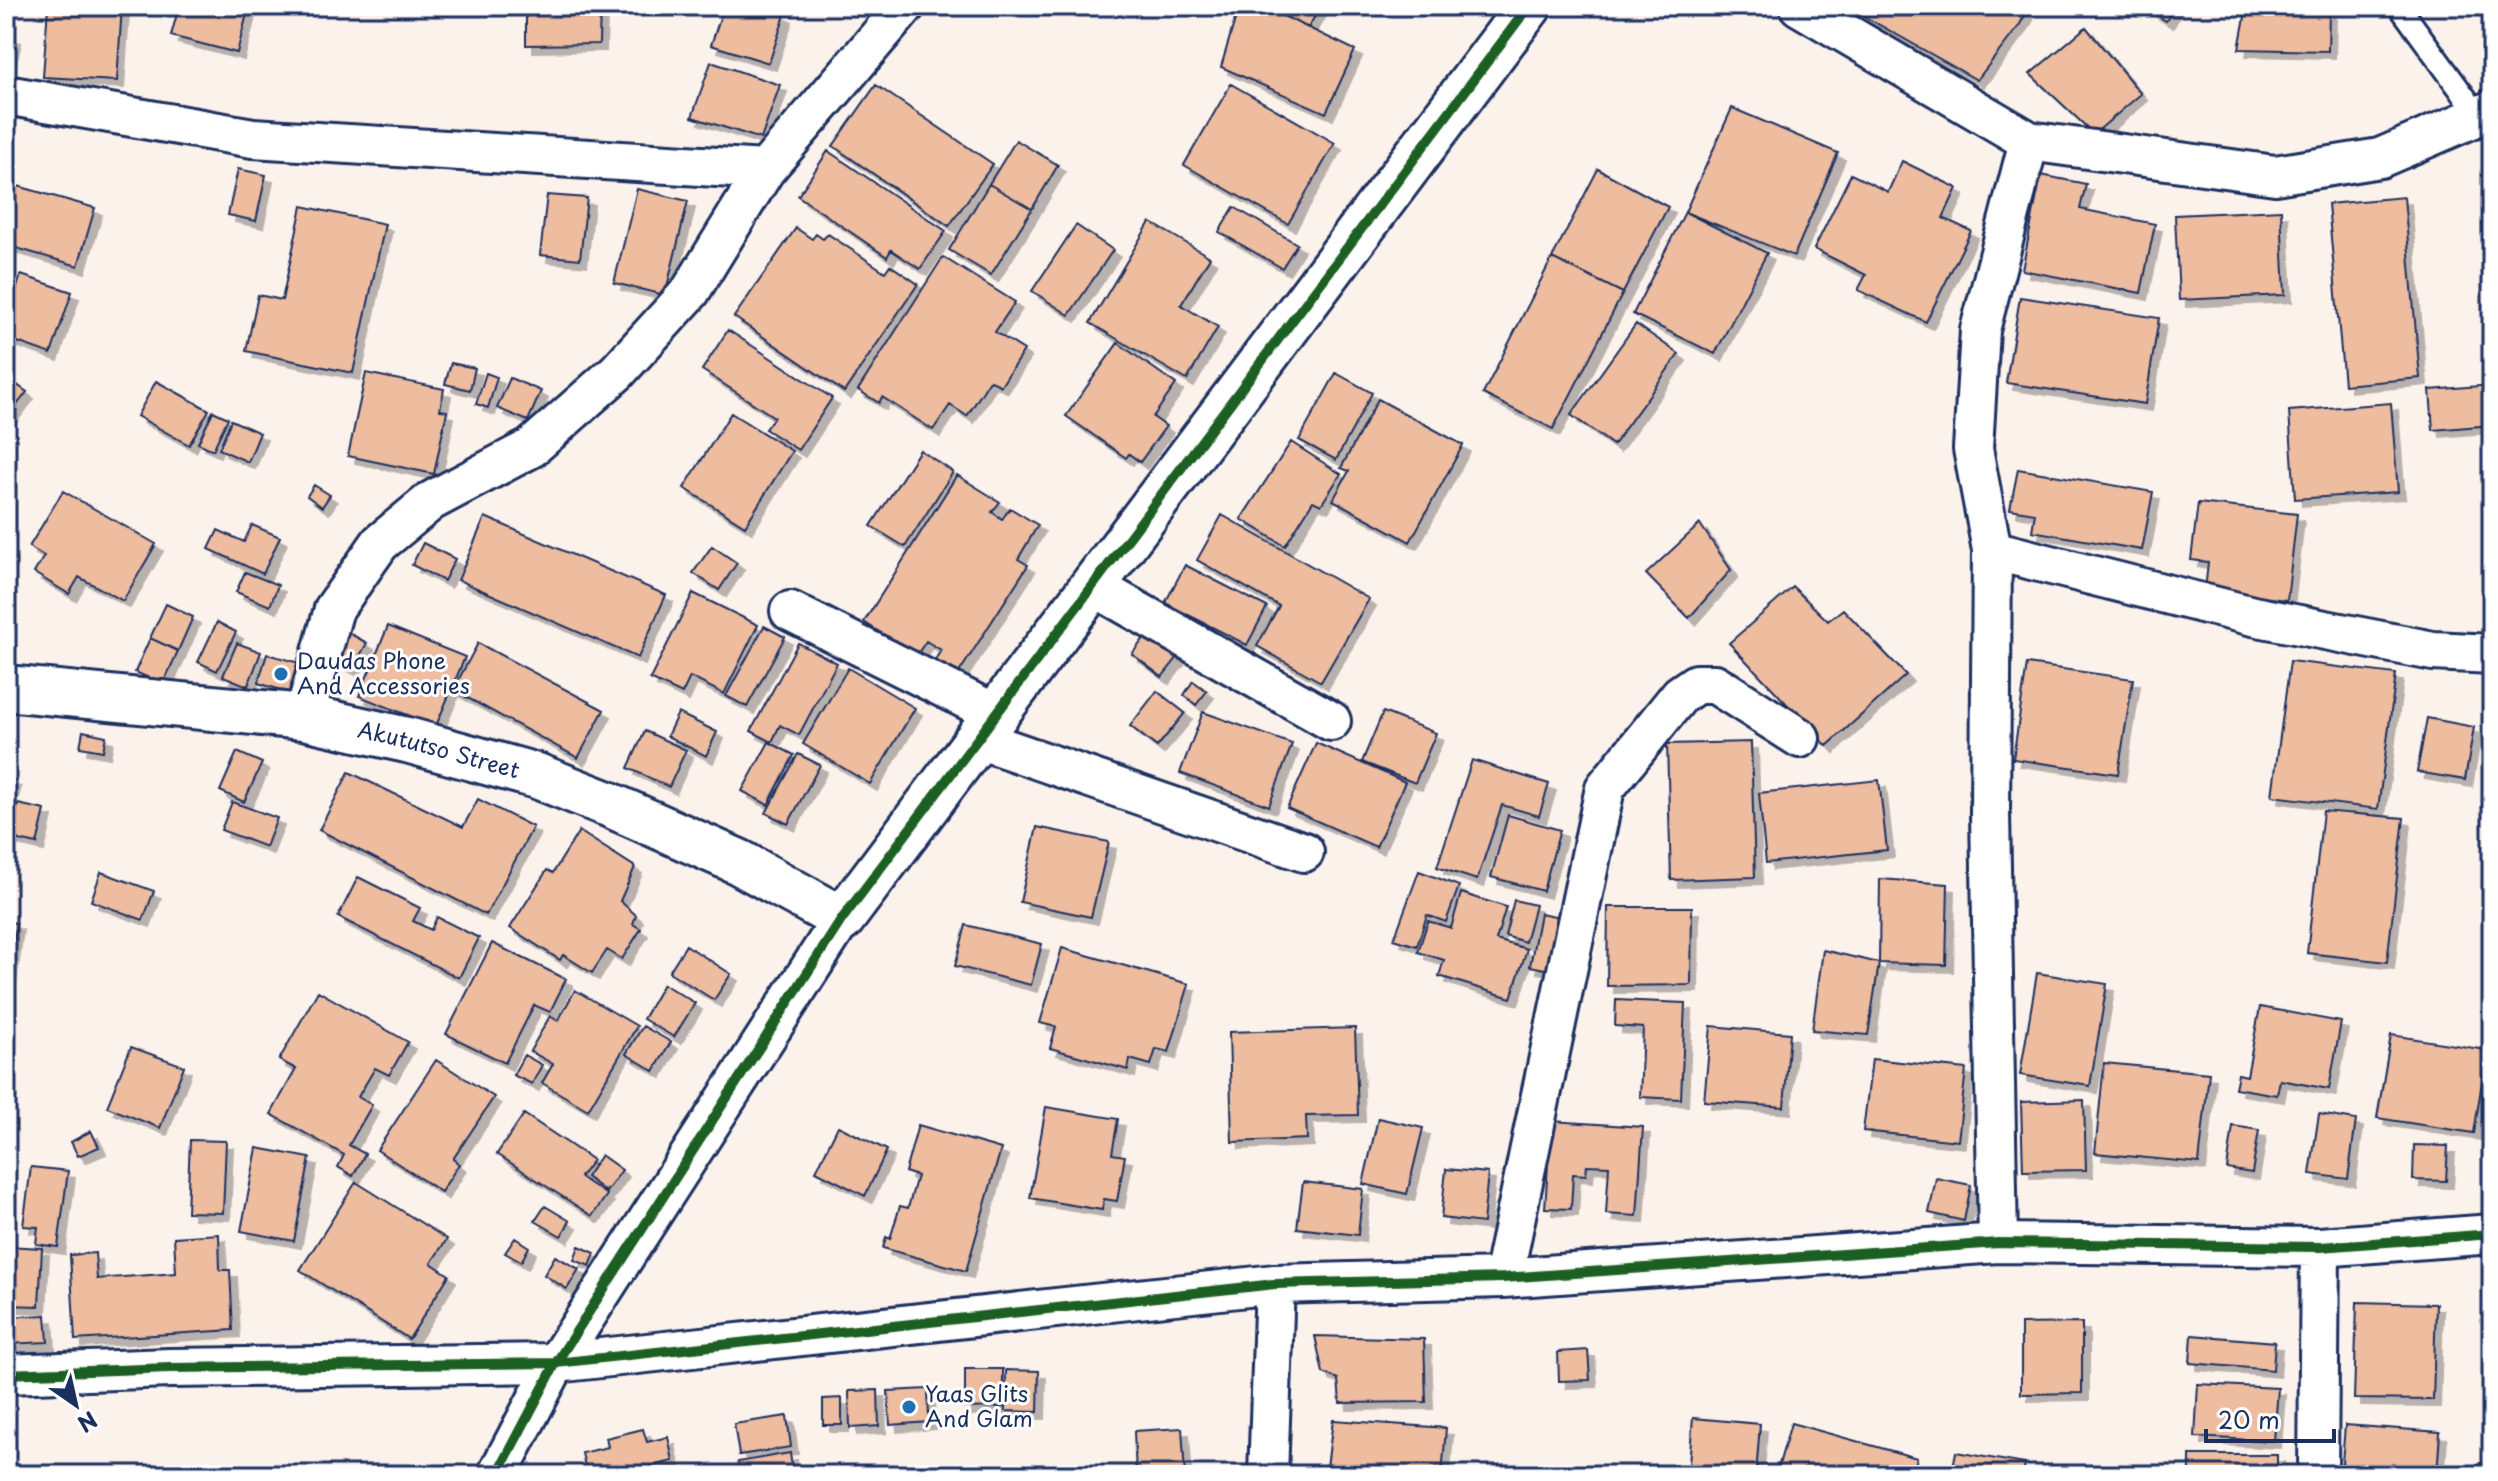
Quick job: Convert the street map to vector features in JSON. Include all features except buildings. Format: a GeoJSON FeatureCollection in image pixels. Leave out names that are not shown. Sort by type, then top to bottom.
{"type":"FeatureCollection","features":[{"type":"Feature","properties":{"kind":"street"},"geometry":{"type":"LineString","coordinates":[[304,717],[334,609],[380,543],[431,501],[531,448],[617,372],[690,292],[765,170],[905,6]]}},
{"type":"Feature","properties":{"kind":"street"},"geometry":{"type":"LineString","coordinates":[[497,1475],[556,1363],[842,919],[1529,6]]}},
{"type":"Feature","properties":{"kind":"street"},"geometry":{"type":"LineString","coordinates":[[1799,6],[2029,141],[2275,175],[2380,158],[2485,113]]}},
{"type":"Feature","properties":{"kind":"street"},"geometry":{"type":"LineString","coordinates":[[6,95],[253,138],[765,170]]}},
{"type":"Feature","properties":{"kind":"street"},"geometry":{"type":"LineString","coordinates":[[1998,1243],[1990,813],[1992,550],[1973,449],[1980,330],[2029,141]]}},
{"type":"Feature","properties":{"kind":"street"},"geometry":{"type":"LineString","coordinates":[[1992,550],[2253,616],[2433,651],[2492,654]]}},
{"type":"Feature","properties":{"kind":"street"},"geometry":{"type":"LineString","coordinates":[[1093,586],[1331,721]]}},
{"type":"Feature","properties":{"kind":"street"},"geometry":{"type":"LineString","coordinates":[[790,611],[987,726],[1304,852]]}},
{"type":"Feature","properties":{"kind":"street"},"geometry":{"type":"LineString","coordinates":[[1503,1278],[1605,788],[1680,695],[1696,684],[1715,684],[1800,738]]}},
{"type":"Feature","properties":{"kind":"street","name":"Akututso Street"},"geometry":{"type":"LineString","coordinates":[[6,688],[304,717],[407,740],[537,776],[739,862],[842,919]]}},
{"type":"Feature","properties":{"kind":"street"},"geometry":{"type":"LineString","coordinates":[[6,1374],[170,1368],[556,1363],[1275,1284],[1503,1278],[1998,1243],[2320,1247],[2492,1234]]}},
{"type":"Feature","properties":{"kind":"street"},"geometry":{"type":"LineString","coordinates":[[2318,1475],[2320,1247]]}},
{"type":"Feature","properties":{"kind":"street"},"geometry":{"type":"LineString","coordinates":[[1268,1475],[1275,1284]]}},
{"type":"Feature","properties":{"kind":"lane"},"geometry":{"type":"LineString","coordinates":[[2399,6],[2485,113]]}},
{"type":"Feature","properties":{"kind":"cycle path"},"geometry":{"type":"LineString","coordinates":[[497,1475],[556,1363],[842,919],[1529,6]]}},
{"type":"Feature","properties":{"kind":"cycle path"},"geometry":{"type":"LineString","coordinates":[[6,1374],[170,1368],[556,1363],[1275,1284],[1503,1278],[1998,1243],[2320,1247],[2492,1234]]}},
{"type":"Feature","properties":{"kind":"place","name":"Daudas Phone And Accessories"},"geometry":{"type":"Point","coordinates":[281,674]}},
{"type":"Feature","properties":{"kind":"place","name":"Yaas Glits And Glam"},"geometry":{"type":"Point","coordinates":[909,1407]}}]}
